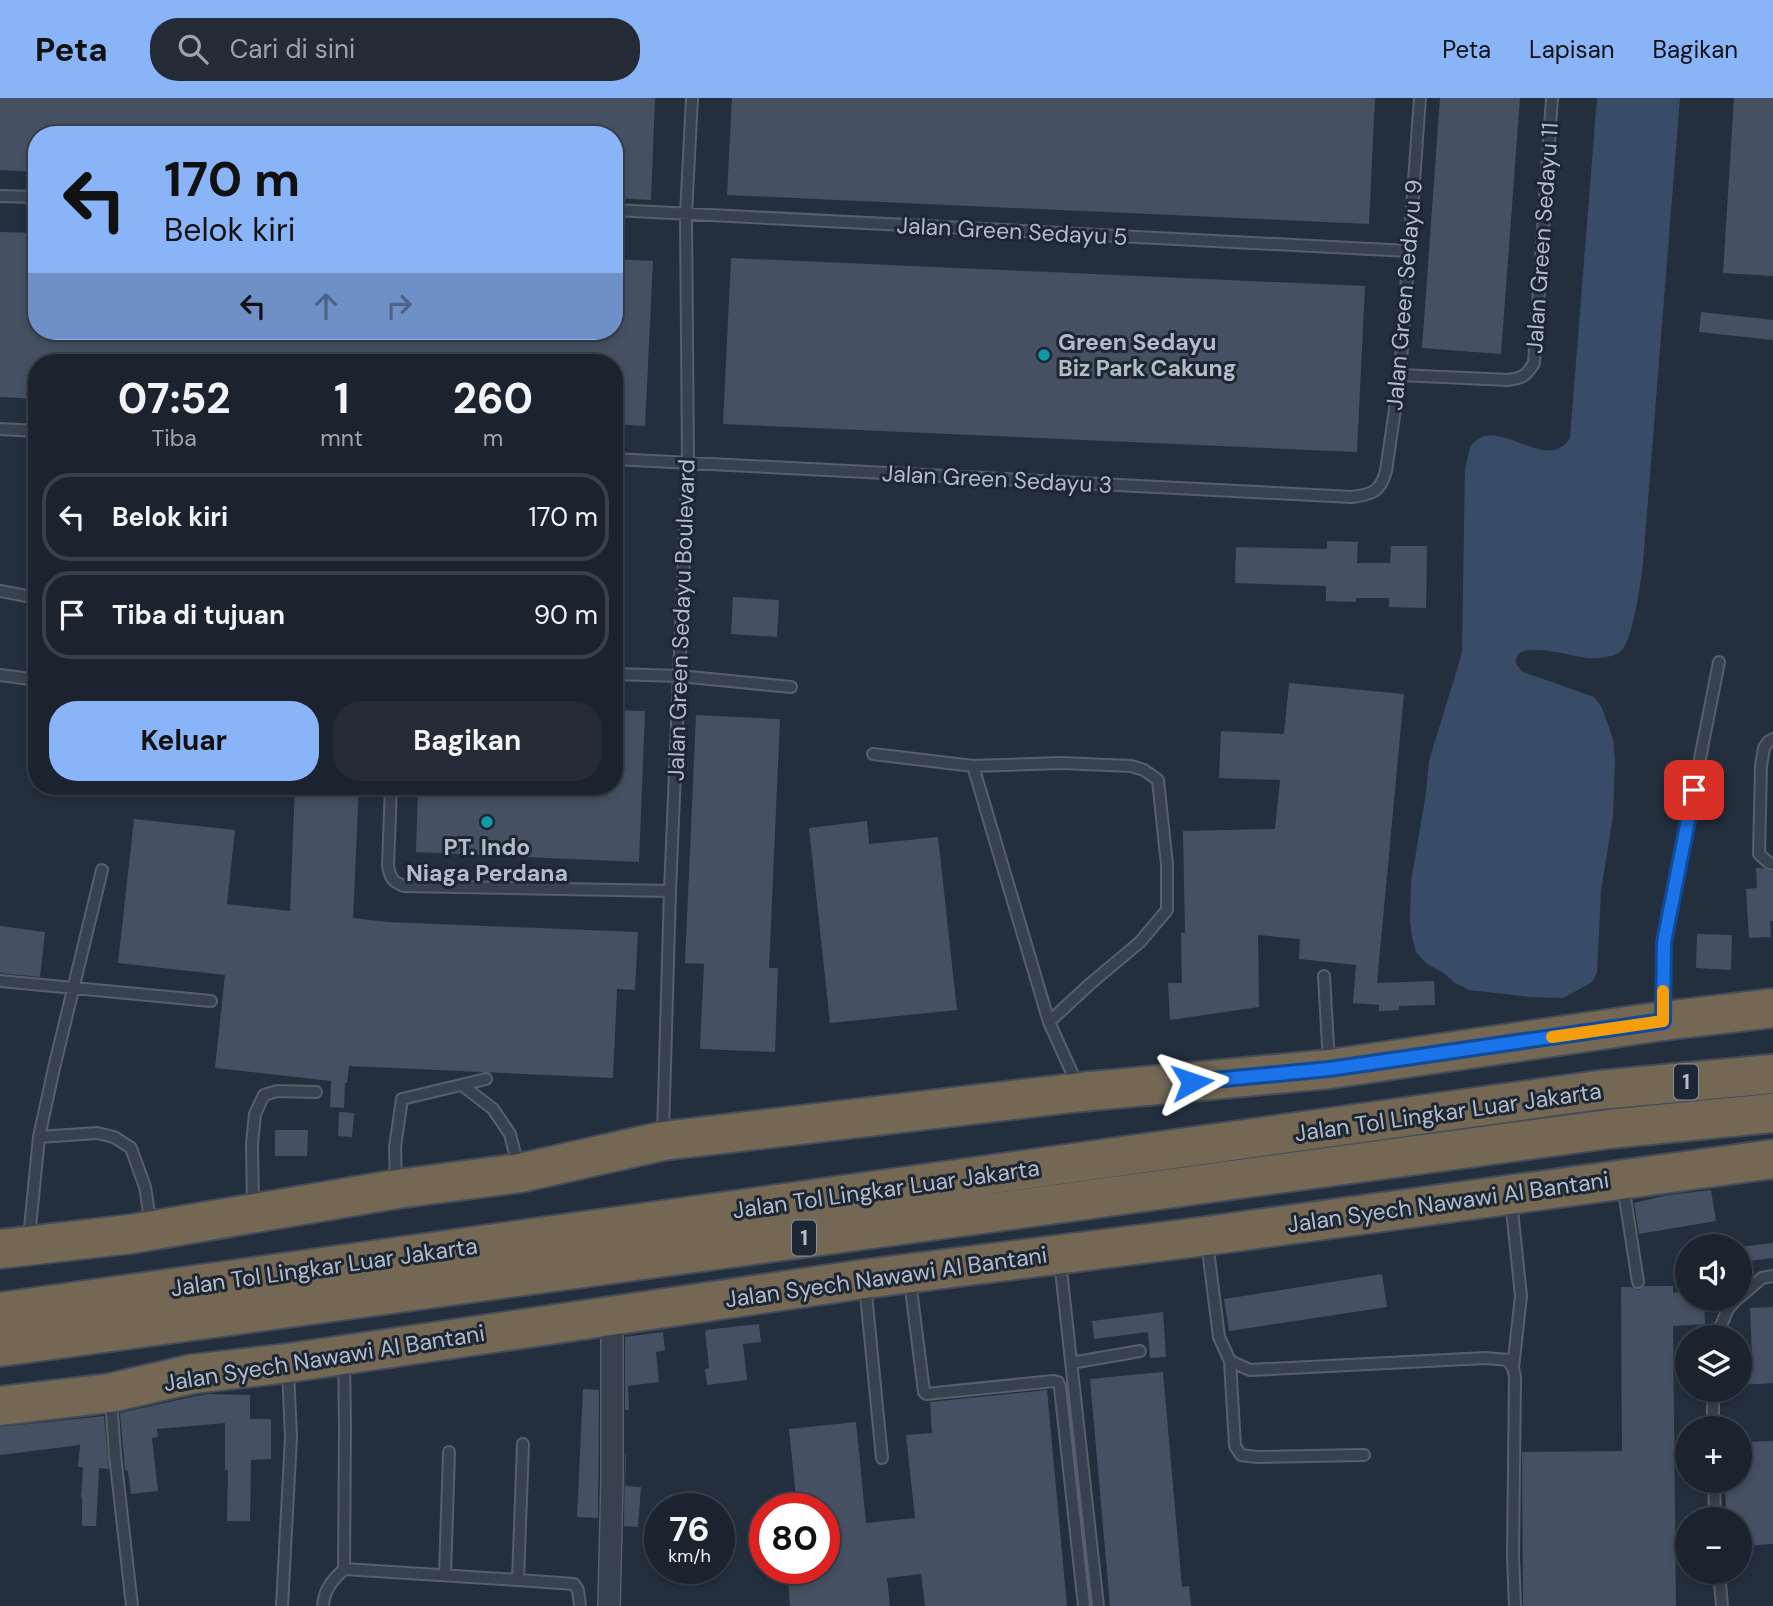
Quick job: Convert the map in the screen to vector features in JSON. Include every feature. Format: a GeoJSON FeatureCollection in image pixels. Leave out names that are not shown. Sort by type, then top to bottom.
{"type":"FeatureCollection","features":[{"type":"Feature","properties":{"kind":"highway"},"geometry":{"type":"LineString","coordinates":[[14,1248],[152,1230],[397,1189],[520,1173],[663,1141],[1081,1092],[1329,1069],[1773,1008]]}},
{"type":"Feature","properties":{"kind":"highway","name":"Jalan Tol Lingkar Luar Jakarta"},"geometry":{"type":"LineString","coordinates":[[0,1312],[1599,1090],[1773,1074]]}},
{"type":"Feature","properties":{"kind":"highway","name":"Jalan Tol Lingkar Luar Jakarta"},"geometry":{"type":"LineString","coordinates":[[0,1347],[1609,1129],[1773,1113]]}},
{"type":"Feature","properties":{"kind":"highway","name":"Jalan Syech Nawawi Al Bantani"},"geometry":{"type":"LineString","coordinates":[[0,1406],[110,1393],[192,1374],[288,1363],[864,1279],[1206,1236],[1773,1158]]}},
{"type":"Feature","properties":{"kind":"street"},"geometry":{"type":"LineString","coordinates":[[609,1606],[612,1315]]}},
{"type":"Feature","properties":{"kind":"lane","name":"Jalan Green Sedayu Boulevard"},"geometry":{"type":"LineString","coordinates":[[663,1141],[670,891],[688,462],[686,214],[692,98]]}},
{"type":"Feature","properties":{"kind":"lane","name":"Jalan Green Sedayu 9"},"geometry":{"type":"LineString","coordinates":[[1378,489],[1386,471],[1400,375],[1420,98]]}},
{"type":"Feature","properties":{"kind":"lane","name":"Jalan Green Sedayu 11"},"geometry":{"type":"LineString","coordinates":[[1400,375],[1508,380],[1522,378],[1534,363],[1552,98]]}},
{"type":"Feature","properties":{"kind":"lane"},"geometry":{"type":"LineString","coordinates":[[0,196],[28,197]]}},
{"type":"Feature","properties":{"kind":"lane","name":"Jalan Green Sedayu 5"},"geometry":{"type":"LineString","coordinates":[[623,210],[1409,251]]}},
{"type":"Feature","properties":{"kind":"lane"},"geometry":{"type":"LineString","coordinates":[[0,429],[28,431]]}},
{"type":"Feature","properties":{"kind":"lane","name":"Jalan Green Sedayu 3"},"geometry":{"type":"LineString","coordinates":[[623,459],[1352,497],[1369,494],[1378,489]]}},
{"type":"Feature","properties":{"kind":"lane"},"geometry":{"type":"LineString","coordinates":[[0,591],[28,596]]}},
{"type":"Feature","properties":{"kind":"lane"},"geometry":{"type":"LineString","coordinates":[[1663,1021],[1664,942],[1718,662]]}},
{"type":"Feature","properties":{"kind":"lane"},"geometry":{"type":"LineString","coordinates":[[623,674],[679,676],[791,687]]}},
{"type":"Feature","properties":{"kind":"lane"},"geometry":{"type":"LineString","coordinates":[[0,675],[28,679]]}},
{"type":"Feature","properties":{"kind":"lane"},"geometry":{"type":"LineString","coordinates":[[1773,739],[1765,748],[1761,766],[1759,854],[1773,864]]}},
{"type":"Feature","properties":{"kind":"lane"},"geometry":{"type":"LineString","coordinates":[[873,754],[973,766],[1061,763],[1131,766],[1144,770],[1158,780],[1167,865],[1167,910],[1140,942],[1049,1022]]}},
{"type":"Feature","properties":{"kind":"lane"},"geometry":{"type":"LineString","coordinates":[[973,766],[1049,1022],[1081,1092]]}},
{"type":"Feature","properties":{"kind":"lane"},"geometry":{"type":"LineString","coordinates":[[391,795],[388,866],[394,882],[404,887],[670,891]]}},
{"type":"Feature","properties":{"kind":"lane"},"geometry":{"type":"LineString","coordinates":[[14,1248],[54,1068],[103,870]]}},
{"type":"Feature","properties":{"kind":"lane"},"geometry":{"type":"LineString","coordinates":[[1324,976],[1329,1069]]}},
{"type":"Feature","properties":{"kind":"lane"},"geometry":{"type":"LineString","coordinates":[[0,981],[211,1001]]}},
{"type":"Feature","properties":{"kind":"lane"},"geometry":{"type":"LineString","coordinates":[[397,1189],[395,1147],[401,1102],[406,1098],[486,1079]]}},
{"type":"Feature","properties":{"kind":"lane"},"geometry":{"type":"LineString","coordinates":[[462,1085],[493,1109],[510,1134],[520,1173]]}},
{"type":"Feature","properties":{"kind":"lane"},"geometry":{"type":"LineString","coordinates":[[253,1213],[255,1114],[264,1096],[277,1091],[316,1092]]}},
{"type":"Feature","properties":{"kind":"lane"},"geometry":{"type":"LineString","coordinates":[[39,1138],[97,1133],[114,1137],[131,1148],[145,1187],[152,1230]]}},
{"type":"Feature","properties":{"kind":"lane"},"geometry":{"type":"LineString","coordinates":[[1622,1178],[1638,1282]]}},
{"type":"Feature","properties":{"kind":"lane"},"geometry":{"type":"LineString","coordinates":[[1510,1194],[1521,1296],[1513,1367],[1515,1606]]}},
{"type":"Feature","properties":{"kind":"lane"},"geometry":{"type":"LineString","coordinates":[[1206,1236],[1219,1337],[1230,1361],[1235,1446],[1241,1455],[1364,1455]]}},
{"type":"Feature","properties":{"kind":"lane"},"geometry":{"type":"LineString","coordinates":[[1059,1254],[1098,1606]]}},
{"type":"Feature","properties":{"kind":"lane"},"geometry":{"type":"LineString","coordinates":[[909,1273],[926,1394],[1058,1382],[1084,1606]]}},
{"type":"Feature","properties":{"kind":"lane"},"geometry":{"type":"LineString","coordinates":[[1752,1287],[1762,1278],[1773,1276]]}},
{"type":"Feature","properties":{"kind":"lane"},"geometry":{"type":"LineString","coordinates":[[864,1279],[882,1458]]}},
{"type":"Feature","properties":{"kind":"lane"},"geometry":{"type":"LineString","coordinates":[[1071,1363],[1140,1350]]}},
{"type":"Feature","properties":{"kind":"lane"},"geometry":{"type":"LineString","coordinates":[[323,1606],[330,1583],[344,1569],[344,1354]]}},
{"type":"Feature","properties":{"kind":"lane"},"geometry":{"type":"LineString","coordinates":[[1230,1361],[1250,1370],[1486,1358],[1508,1360],[1513,1367]]}},
{"type":"Feature","properties":{"kind":"lane"},"geometry":{"type":"LineString","coordinates":[[282,1606],[291,1437],[288,1363]]}},
{"type":"Feature","properties":{"kind":"lane"},"geometry":{"type":"LineString","coordinates":[[110,1393],[132,1606]]}},
{"type":"Feature","properties":{"kind":"lane"},"geometry":{"type":"LineString","coordinates":[[518,1580],[523,1444]]}},
{"type":"Feature","properties":{"kind":"lane"},"geometry":{"type":"LineString","coordinates":[[445,1575],[449,1452]]}},
{"type":"Feature","properties":{"kind":"lane"},"geometry":{"type":"LineString","coordinates":[[344,1569],[574,1584],[578,1590],[580,1606]]}},
{"type":"Feature","properties":{"kind":"lane"},"geometry":{"type":"LineString","coordinates":[[1720,1584],[1722,1606]]}},
{"type":"Feature","properties":{"kind":"water"},"geometry":{"type":"Polygon","coordinates":[[[1597,98],[1680,98],[1643,563],[1629,636],[1620,652],[1601,658],[1527,650],[1520,653],[1516,659],[1523,672],[1594,697],[1602,708],[1613,739],[1615,760],[1613,816],[1601,891],[1597,972],[1589,984],[1563,998],[1531,997],[1469,990],[1426,963],[1416,952],[1412,938],[1411,882],[1429,761],[1462,653],[1465,468],[1471,445],[1482,437],[1495,436],[1542,450],[1552,450],[1562,447],[1570,438],[1597,98]]]}},
{"type":"Feature","properties":{"kind":"building"},"geometry":{"type":"Polygon","coordinates":[[[0,98],[655,98],[651,200],[623,198],[623,126],[28,126],[28,172],[0,170],[0,98]]]}},
{"type":"Feature","properties":{"kind":"building"},"geometry":{"type":"Polygon","coordinates":[[[732,98],[1375,98],[1369,224],[727,195],[732,98]]]}},
{"type":"Feature","properties":{"kind":"building"},"geometry":{"type":"Polygon","coordinates":[[[1440,98],[1520,98],[1501,354],[1422,348],[1440,98]]]}},
{"type":"Feature","properties":{"kind":"building"},"geometry":{"type":"Polygon","coordinates":[[[1734,98],[1773,98],[1773,276],[1723,273],[1734,98]]]}},
{"type":"Feature","properties":{"kind":"building"},"geometry":{"type":"Polygon","coordinates":[[[0,232],[28,233],[28,340],[623,340],[623,259],[653,261],[645,426],[623,425],[623,354],[28,354],[28,399],[0,397],[0,232]]]}},
{"type":"Feature","properties":{"kind":"building","name":"Green Sedayu Biz Park Cakung"},"geometry":{"type":"Polygon","coordinates":[[[731,258],[1365,286],[1357,452],[723,424],[731,258]]]}},
{"type":"Feature","properties":{"kind":"building"},"geometry":{"type":"Polygon","coordinates":[[[1701,312],[1773,320],[1773,340],[1699,332],[1701,312]]]}},
{"type":"Feature","properties":{"kind":"building"},"geometry":{"type":"Polygon","coordinates":[[[1327,541],[1358,542],[1357,563],[1390,563],[1391,546],[1427,546],[1426,608],[1389,607],[1389,598],[1356,598],[1356,602],[1326,601],[1326,586],[1235,583],[1236,547],[1327,549],[1327,541]]]}},
{"type":"Feature","properties":{"kind":"building"},"geometry":{"type":"Polygon","coordinates":[[[733,597],[779,600],[777,637],[731,634],[733,597]]]}},
{"type":"Feature","properties":{"kind":"building"},"geometry":{"type":"Polygon","coordinates":[[[1289,683],[1404,694],[1377,983],[1434,981],[1435,1005],[1399,1006],[1399,1010],[1379,1011],[1379,1005],[1353,1003],[1356,965],[1299,959],[1300,939],[1258,935],[1259,1007],[1170,1020],[1168,983],[1182,983],[1181,933],[1185,933],[1183,831],[1275,829],[1280,780],[1219,778],[1221,731],[1284,734],[1289,683]]]}},
{"type":"Feature","properties":{"kind":"building"},"geometry":{"type":"Polygon","coordinates":[[[623,710],[645,711],[639,862],[416,852],[418,795],[623,795],[623,710]]]}},
{"type":"Feature","properties":{"kind":"building"},"geometry":{"type":"Polygon","coordinates":[[[696,715],[780,719],[769,968],[778,968],[775,1052],[700,1049],[704,964],[685,963],[696,715]]]}},
{"type":"Feature","properties":{"kind":"building"},"geometry":{"type":"Polygon","coordinates":[[[295,795],[359,795],[353,918],[388,922],[638,932],[635,990],[617,989],[613,1078],[349,1066],[344,1108],[330,1107],[331,1081],[215,1068],[225,975],[118,963],[134,819],[235,830],[227,904],[290,911],[295,795]]]}},
{"type":"Feature","properties":{"kind":"building"},"geometry":{"type":"Polygon","coordinates":[[[867,821],[869,844],[938,837],[957,1010],[830,1023],[809,828],[867,821]]]}},
{"type":"Feature","properties":{"kind":"building"},"geometry":{"type":"Polygon","coordinates":[[[1756,868],[1773,872],[1771,937],[1749,938],[1746,889],[1757,888],[1756,868]]]}},
{"type":"Feature","properties":{"kind":"building"},"geometry":{"type":"Polygon","coordinates":[[[0,926],[45,932],[40,977],[0,973],[0,926]]]}},
{"type":"Feature","properties":{"kind":"building"},"geometry":{"type":"Polygon","coordinates":[[[1697,934],[1732,935],[1731,970],[1696,968],[1697,934]]]}},
{"type":"Feature","properties":{"kind":"building"},"geometry":{"type":"Polygon","coordinates":[[[339,1112],[354,1113],[352,1137],[338,1136],[339,1112]]]}},
{"type":"Feature","properties":{"kind":"building"},"geometry":{"type":"Polygon","coordinates":[[[275,1130],[308,1130],[307,1156],[275,1156],[275,1130]]]}},
{"type":"Feature","properties":{"kind":"building"},"geometry":{"type":"Polygon","coordinates":[[[1711,1190],[1716,1221],[1639,1234],[1634,1203],[1668,1195],[1711,1190]]]}},
{"type":"Feature","properties":{"kind":"building"},"geometry":{"type":"Polygon","coordinates":[[[1773,1243],[1773,1258],[1752,1261],[1752,1246],[1773,1243]]]}},
{"type":"Feature","properties":{"kind":"building"},"geometry":{"type":"Polygon","coordinates":[[[1382,1274],[1387,1307],[1229,1331],[1224,1299],[1382,1274]]]}},
{"type":"Feature","properties":{"kind":"building"},"geometry":{"type":"Polygon","coordinates":[[[1644,1286],[1673,1286],[1675,1311],[1704,1311],[1705,1324],[1673,1326],[1676,1606],[1523,1606],[1522,1452],[1622,1451],[1621,1287],[1639,1290],[1644,1286]]]}},
{"type":"Feature","properties":{"kind":"building"},"geometry":{"type":"Polygon","coordinates":[[[1773,1307],[1773,1383],[1752,1384],[1752,1308],[1773,1307]]]}},
{"type":"Feature","properties":{"kind":"building"},"geometry":{"type":"Polygon","coordinates":[[[1163,1312],[1166,1357],[1150,1358],[1148,1332],[1094,1339],[1092,1321],[1163,1312]]]}},
{"type":"Feature","properties":{"kind":"building"},"geometry":{"type":"Polygon","coordinates":[[[759,1324],[761,1342],[743,1344],[747,1380],[707,1385],[705,1369],[709,1368],[705,1330],[759,1324]]]}},
{"type":"Feature","properties":{"kind":"building"},"geometry":{"type":"Polygon","coordinates":[[[663,1332],[665,1350],[656,1352],[659,1382],[628,1386],[629,1410],[625,1410],[625,1337],[663,1332]]]}},
{"type":"Feature","properties":{"kind":"building"},"geometry":{"type":"Polygon","coordinates":[[[1163,1372],[1182,1587],[1189,1586],[1191,1606],[1110,1606],[1090,1379],[1163,1372]]]}},
{"type":"Feature","properties":{"kind":"building"},"geometry":{"type":"Polygon","coordinates":[[[583,1389],[599,1390],[598,1518],[577,1517],[583,1389]]]}},
{"type":"Feature","properties":{"kind":"building"},"geometry":{"type":"Polygon","coordinates":[[[1047,1390],[1067,1606],[925,1606],[921,1574],[887,1578],[890,1606],[790,1606],[788,1584],[840,1584],[840,1493],[795,1493],[789,1429],[856,1422],[866,1523],[915,1518],[906,1435],[932,1433],[930,1402],[1047,1390]]]}},
{"type":"Feature","properties":{"kind":"building"},"geometry":{"type":"Polygon","coordinates":[[[209,1394],[250,1395],[250,1419],[271,1419],[271,1459],[251,1460],[250,1521],[227,1521],[225,1423],[157,1429],[158,1437],[152,1438],[158,1491],[131,1494],[128,1471],[125,1470],[120,1413],[209,1394]]]}},
{"type":"Feature","properties":{"kind":"building"},"geometry":{"type":"Polygon","coordinates":[[[104,1416],[109,1469],[99,1468],[96,1526],[82,1526],[83,1467],[78,1467],[80,1445],[0,1455],[0,1427],[104,1416]]]}},
{"type":"Feature","properties":{"kind":"building"},"geometry":{"type":"Polygon","coordinates":[[[1773,1441],[1773,1544],[1752,1545],[1752,1507],[1726,1507],[1725,1493],[1752,1493],[1752,1442],[1773,1441]]]}},
{"type":"Feature","properties":{"kind":"building"},"geometry":{"type":"Polygon","coordinates":[[[625,1455],[625,1486],[641,1487],[638,1527],[624,1526],[625,1455]]]}},
{"type":"Feature","properties":{"kind":"slow traffic"},"geometry":{"type":"LineString","coordinates":[[1552,1037],[1663,1021],[1663,991]]}},
{"type":"Feature","properties":{"kind":"place","name":"Green Sedayu Biz Park Cakung"},"geometry":{"type":"Point","coordinates":[1044,355]}},
{"type":"Feature","properties":{"kind":"place","name":"PT. Indo Niaga Perdana"},"geometry":{"type":"Point","coordinates":[487,822]}},
{"type":"Feature","properties":{"kind":"route"},"geometry":{"type":"LineString","coordinates":[[1192,1082],[1329,1069],[1663,1021],[1664,942],[1694,790]]}}]}
